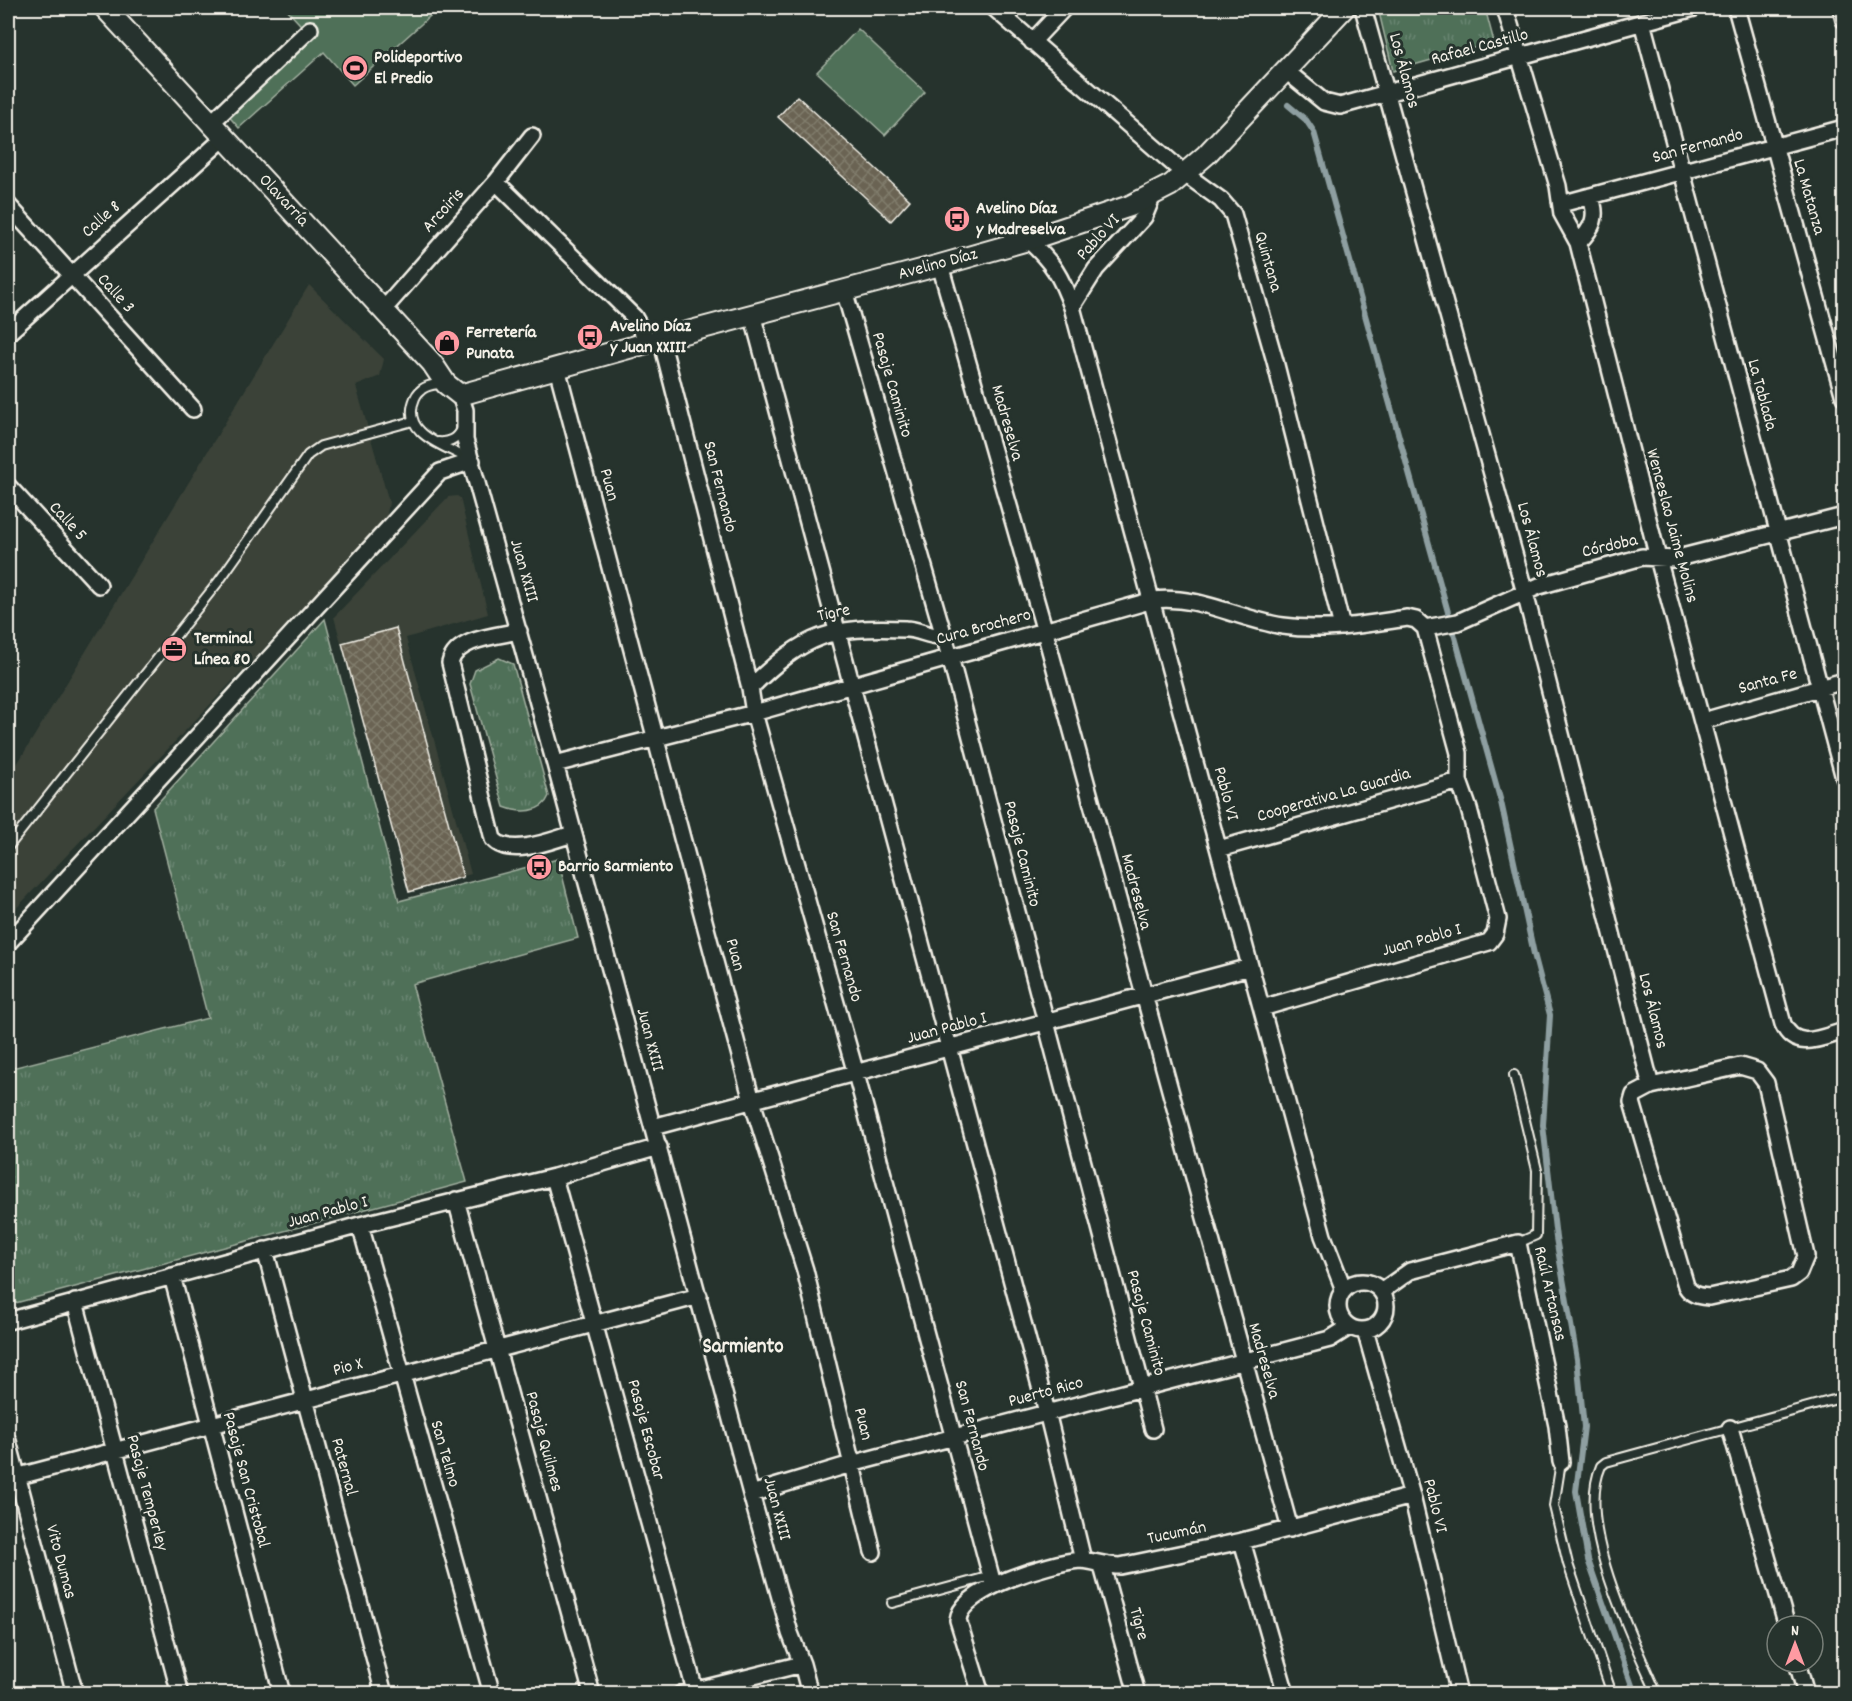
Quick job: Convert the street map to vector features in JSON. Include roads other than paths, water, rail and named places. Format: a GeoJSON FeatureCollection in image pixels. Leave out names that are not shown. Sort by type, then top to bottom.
{"type":"FeatureCollection","features":[{"type":"Feature","properties":{"kind":"street","name":"Olavarría"},"geometry":{"type":"LineString","coordinates":[[105,8],[432,363],[453,389]]}},
{"type":"Feature","properties":{"kind":"street","name":"Quintana"},"geometry":{"type":"LineString","coordinates":[[994,8],[1185,174],[1227,206],[1236,222],[1275,362],[1342,627]]}},
{"type":"Feature","properties":{"kind":"street"},"geometry":{"type":"LineString","coordinates":[[1032,42],[1064,8]]}},
{"type":"Feature","properties":{"kind":"street","name":"Avelino Díaz"},"geometry":{"type":"LineString","coordinates":[[453,389],[556,368],[940,265],[1112,213],[1154,195],[1185,174],[1206,155],[1344,8]]}},
{"type":"Feature","properties":{"kind":"street","name":"Los Álamos"},"geometry":{"type":"LineString","coordinates":[[1363,8],[1389,93],[1525,593],[1651,1086]]}},
{"type":"Feature","properties":{"kind":"street","name":"Wenceslao Jaime Molins"},"geometry":{"type":"LineString","coordinates":[[1505,8],[1521,57],[1567,226],[1578,243],[1658,558],[1783,1024],[1793,1038],[1809,1041],[1845,1031]]}},
{"type":"Feature","properties":{"kind":"street","name":"Rafael Castillo"},"geometry":{"type":"LineString","coordinates":[[1285,70],[1330,105],[1340,106],[1694,8]]}},
{"type":"Feature","properties":{"kind":"street","name":"La Matanza"},"geometry":{"type":"LineString","coordinates":[[1736,8],[1845,397]]}},
{"type":"Feature","properties":{"kind":"street"},"geometry":{"type":"LineString","coordinates":[[1841,8],[1845,20]]}},
{"type":"Feature","properties":{"kind":"street","name":"La Tablada"},"geometry":{"type":"LineString","coordinates":[[1642,22],[1845,778]]}},
{"type":"Feature","properties":{"kind":"street"},"geometry":{"type":"LineString","coordinates":[[211,123],[310,29]]}},
{"type":"Feature","properties":{"kind":"street","name":"San Fernando"},"geometry":{"type":"LineString","coordinates":[[1561,204],[1845,128]]}},
{"type":"Feature","properties":{"kind":"street","name":"Arcoiris"},"geometry":{"type":"LineString","coordinates":[[383,310],[496,182],[532,136]]}},
{"type":"Feature","properties":{"kind":"street","name":"Calle 8"},"geometry":{"type":"LineString","coordinates":[[8,333],[224,138]]}},
{"type":"Feature","properties":{"kind":"street","name":"San Fernando"},"geometry":{"type":"LineString","coordinates":[[496,182],[634,317],[654,340],[750,688],[754,713],[955,1437],[992,1580]]}},
{"type":"Feature","properties":{"kind":"street","name":"Pablo VI"},"geometry":{"type":"LineString","coordinates":[[1072,307],[1096,269],[1144,217],[1154,195]]}},
{"type":"Feature","properties":{"kind":"street"},"geometry":{"type":"LineString","coordinates":[[1578,243],[1595,221],[1595,208],[1590,196]]}},
{"type":"Feature","properties":{"kind":"street","name":"Calle 3"},"geometry":{"type":"LineString","coordinates":[[8,205],[193,409]]}},
{"type":"Feature","properties":{"kind":"street","name":"Pablo VI"},"geometry":{"type":"LineString","coordinates":[[1028,240],[1050,260],[1062,278],[1072,307],[1154,600],[1323,1236],[1344,1290]]}},
{"type":"Feature","properties":{"kind":"street","name":"Madreselva"},"geometry":{"type":"LineString","coordinates":[[940,265],[1045,632],[1290,1529]]}},
{"type":"Feature","properties":{"kind":"street","name":"Pasaje Caminito"},"geometry":{"type":"LineString","coordinates":[[844,290],[942,636],[950,657],[1044,1022],[1153,1429]]}},
{"type":"Feature","properties":{"kind":"street"},"geometry":{"type":"LineString","coordinates":[[752,315],[1047,1412],[1083,1560],[992,1580],[982,1594],[964,1604],[959,1611],[958,1620],[981,1694]]}},
{"type":"Feature","properties":{"kind":"street","name":"Puan"},"geometry":{"type":"LineString","coordinates":[[556,368],[752,1101],[805,1270],[873,1552]]}},
{"type":"Feature","properties":{"kind":"street","name":"Juan XXIII"},"geometry":{"type":"LineString","coordinates":[[453,389],[465,410],[464,425],[472,461],[659,1146],[751,1494],[790,1633],[810,1694]]}},
{"type":"Feature","properties":{"kind":"street"},"geometry":{"type":"LineString","coordinates":[[8,943],[440,472],[472,461]]}},
{"type":"Feature","properties":{"kind":"street","name":"Calle 5"},"geometry":{"type":"LineString","coordinates":[[8,486],[99,585]]}},
{"type":"Feature","properties":{"kind":"street","name":"Córdoba"},"geometry":{"type":"LineString","coordinates":[[1425,628],[1450,624],[1539,586],[1642,557],[1674,559],[1845,516]]}},
{"type":"Feature","properties":{"kind":"street","name":"Cura Brochero"},"geometry":{"type":"LineString","coordinates":[[555,764],[754,713],[1154,600],[1179,599],[1284,626],[1342,627],[1407,618],[1416,620],[1425,628]]}},
{"type":"Feature","properties":{"kind":"street","name":"Tigre"},"geometry":{"type":"LineString","coordinates":[[750,688],[775,664],[817,636],[838,631],[874,628],[915,629],[942,636]]}},
{"type":"Feature","properties":{"kind":"street"},"geometry":{"type":"LineString","coordinates":[[1425,628],[1459,753],[1459,781]]}},
{"type":"Feature","properties":{"kind":"street"},"geometry":{"type":"LineString","coordinates":[[519,631],[465,645],[452,656],[450,663],[493,839],[499,845],[509,847],[533,844],[573,834]]}},
{"type":"Feature","properties":{"kind":"street","name":"Santa Fe"},"geometry":{"type":"LineString","coordinates":[[1703,721],[1845,681]]}},
{"type":"Feature","properties":{"kind":"street","name":"Cooperativa La Guardia"},"geometry":{"type":"LineString","coordinates":[[1219,849],[1459,781]]}},
{"type":"Feature","properties":{"kind":"street","name":"Juan Pablo I"},"geometry":{"type":"LineString","coordinates":[[1262,1008],[1489,942],[1495,934],[1498,919],[1469,809],[1459,781]]}},
{"type":"Feature","properties":{"kind":"street","name":"Juan Pablo I"},"geometry":{"type":"LineString","coordinates":[[653,1127],[1250,967]]}},
{"type":"Feature","properties":{"kind":"street"},"geometry":{"type":"LineString","coordinates":[[1740,1066],[1756,1071],[1766,1083],[1805,1247],[1803,1267],[1791,1279],[1709,1297],[1690,1292],[1632,1106],[1634,1095],[1651,1086],[1740,1066]]}},
{"type":"Feature","properties":{"kind":"street","name":"Juan Pablo I"},"geometry":{"type":"LineString","coordinates":[[8,1321],[265,1250],[554,1177],[659,1146]]}},
{"type":"Feature","properties":{"kind":"street","name":"Pasaje Escobar"},"geometry":{"type":"LineString","coordinates":[[554,1177],[596,1323],[690,1692]]}},
{"type":"Feature","properties":{"kind":"street","name":"Pasaje Quilmes"},"geometry":{"type":"LineString","coordinates":[[456,1200],[592,1694]]}},
{"type":"Feature","properties":{"kind":"street","name":"San Telmo"},"geometry":{"type":"LineString","coordinates":[[360,1225],[492,1694]]}},
{"type":"Feature","properties":{"kind":"street","name":"Raúl Artansas"},"geometry":{"type":"LineString","coordinates":[[1382,1291],[1410,1271],[1518,1243],[1557,1426],[1561,1462]]}},
{"type":"Feature","properties":{"kind":"street","name":"Paternal"},"geometry":{"type":"LineString","coordinates":[[265,1250],[384,1694]]}},
{"type":"Feature","properties":{"kind":"street","name":"Pasaje San Cristobal"},"geometry":{"type":"LineString","coordinates":[[172,1276],[282,1694]]}},
{"type":"Feature","properties":{"kind":"street"},"geometry":{"type":"LineString","coordinates":[[1363,1281],[1377,1286],[1382,1291],[1387,1307],[1385,1316],[1373,1328],[1365,1330],[1349,1327],[1343,1321],[1337,1305],[1344,1290],[1363,1281]]}},
{"type":"Feature","properties":{"kind":"street","name":"Pio X"},"geometry":{"type":"LineString","coordinates":[[12,1478],[699,1296]]}},
{"type":"Feature","properties":{"kind":"street","name":"Pasaje Temperley"},"geometry":{"type":"LineString","coordinates":[[75,1302],[180,1694]]}},
{"type":"Feature","properties":{"kind":"street","name":"Puerto Rico"},"geometry":{"type":"LineString","coordinates":[[751,1494],[852,1464],[1330,1339],[1349,1327]]}},
{"type":"Feature","properties":{"kind":"street","name":"Pablo VI"},"geometry":{"type":"LineString","coordinates":[[1365,1330],[1412,1496],[1459,1694]]}},
{"type":"Feature","properties":{"kind":"street"},"geometry":{"type":"LineString","coordinates":[[1730,1428],[1784,1614]]}},
{"type":"Feature","properties":{"kind":"street","name":"Vito Dumas"},"geometry":{"type":"LineString","coordinates":[[8,1441],[12,1478],[75,1694]]}},
{"type":"Feature","properties":{"kind":"street","name":"Tucumán"},"geometry":{"type":"LineString","coordinates":[[1083,1560],[1102,1566],[1120,1566],[1242,1541],[1412,1496]]}},
{"type":"Feature","properties":{"kind":"street"},"geometry":{"type":"LineString","coordinates":[[1242,1541],[1286,1694]]}},
{"type":"Feature","properties":{"kind":"street","name":"Tigre"},"geometry":{"type":"LineString","coordinates":[[1102,1566],[1137,1694]]}},
{"type":"Feature","properties":{"kind":"street"},"geometry":{"type":"LineString","coordinates":[[690,1692],[802,1664]]}},
{"type":"Feature","properties":{"kind":"street"},"geometry":{"type":"LineString","coordinates":[[1800,1674],[1806,1694]]}},
{"type":"Feature","properties":{"kind":"lane"},"geometry":{"type":"LineString","coordinates":[[453,389],[431,384],[417,393],[411,406],[413,421],[421,436],[472,461]]}},
{"type":"Feature","properties":{"kind":"lane"},"geometry":{"type":"LineString","coordinates":[[8,847],[219,581],[308,455],[321,446],[413,421]]}},
{"type":"Feature","properties":{"kind":"lane"},"geometry":{"type":"LineString","coordinates":[[434,442],[447,443],[459,436],[464,425]]}},
{"type":"Feature","properties":{"kind":"lane"},"geometry":{"type":"LineString","coordinates":[[1514,1075],[1537,1170],[1536,1235],[1518,1243]]}},
{"type":"Feature","properties":{"kind":"lane"},"geometry":{"type":"LineString","coordinates":[[1657,1694],[1617,1603],[1608,1573],[1595,1516],[1598,1473],[1606,1462],[1845,1397]]}},
{"type":"Feature","properties":{"kind":"lane"},"geometry":{"type":"LineString","coordinates":[[1561,1462],[1554,1506],[1568,1564],[1612,1694]]}},
{"type":"Feature","properties":{"kind":"lane"},"geometry":{"type":"LineString","coordinates":[[892,1604],[992,1580]]}},
{"type":"Feature","properties":{"kind":"waterway"},"geometry":{"type":"LineString","coordinates":[[1288,105],[1306,120],[1314,132],[1501,802],[1534,954],[1550,1015],[1543,1125],[1556,1238],[1577,1359],[1584,1427],[1576,1491],[1588,1560],[1635,1694]]}},
{"type":"Feature","properties":{"kind":"place","name":"Polideportivo El Predio"},"geometry":{"type":"Point","coordinates":[355,68]}},
{"type":"Feature","properties":{"kind":"place","name":"Avelino Díaz y Madreselva"},"geometry":{"type":"Point","coordinates":[957,219]}},
{"type":"Feature","properties":{"kind":"place","name":"Avelino Díaz y Juan XXIII"},"geometry":{"type":"Point","coordinates":[590,337]}},
{"type":"Feature","properties":{"kind":"place","name":"Ferretería Punata"},"geometry":{"type":"Point","coordinates":[447,343]}},
{"type":"Feature","properties":{"kind":"place","name":"Terminal Línea 80"},"geometry":{"type":"Point","coordinates":[174,649]}},
{"type":"Feature","properties":{"kind":"place","name":"Barrio Sarmiento"},"geometry":{"type":"Point","coordinates":[539,867]}},
{"type":"Feature","properties":{"kind":"district","name":"Sarmiento"},"geometry":{"type":"Point","coordinates":[743,1348]}}]}
